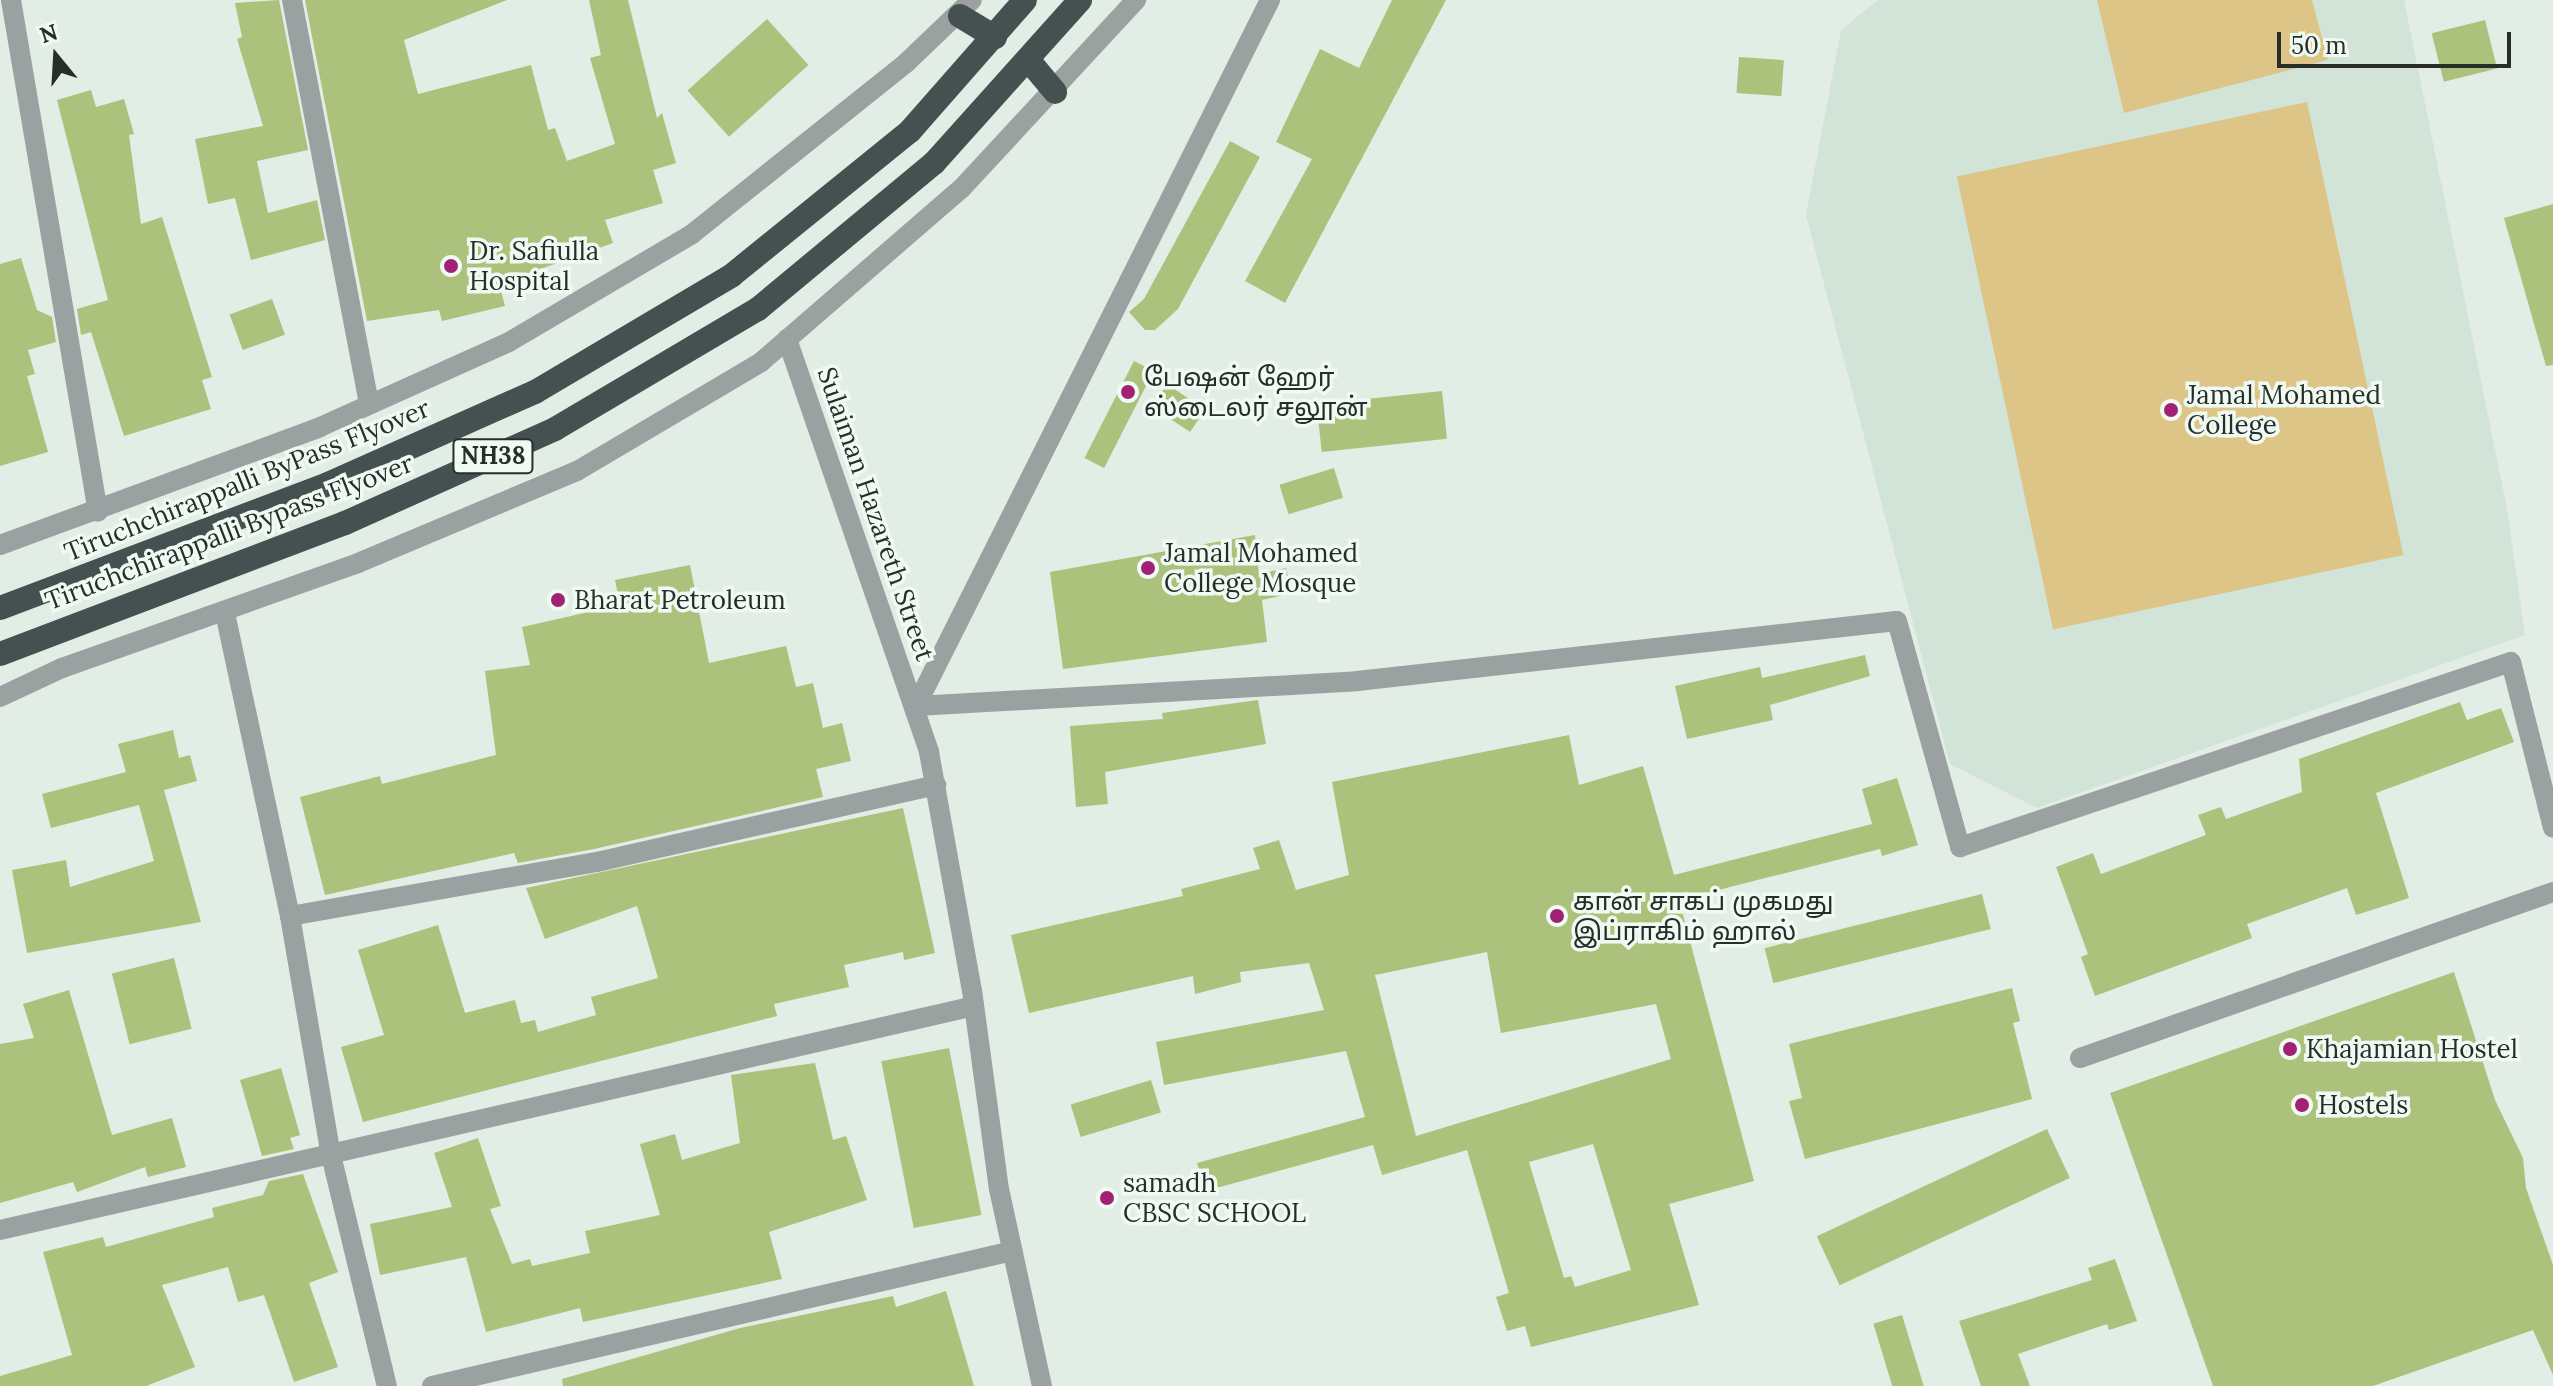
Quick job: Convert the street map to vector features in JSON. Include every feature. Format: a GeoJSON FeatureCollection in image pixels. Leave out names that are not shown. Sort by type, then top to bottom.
{"type":"FeatureCollection","features":[{"type":"Feature","properties":{"kind":"highway","name":"NH38"},"geometry":{"type":"LineString","coordinates":[[995,37],[1025,0]]}},
{"type":"Feature","properties":{"kind":"highway","name":"Tiruchchirappalli Bypass Flyover"},"geometry":{"type":"LineString","coordinates":[[0,654],[345,523],[555,429],[758,309],[934,163],[1030,62],[1080,0]]}},
{"type":"Feature","properties":{"kind":"highway"},"geometry":{"type":"LineString","coordinates":[[966,8],[995,37]]}},
{"type":"Feature","properties":{"kind":"highway","name":"Tiruchchirappalli ByPass Flyover"},"geometry":{"type":"LineString","coordinates":[[0,608],[328,484],[535,392],[731,276],[910,131],[995,37]]}},
{"type":"Feature","properties":{"kind":"highway"},"geometry":{"type":"LineString","coordinates":[[1030,62],[1055,92]]}},
{"type":"Feature","properties":{"kind":"street"},"geometry":{"type":"LineString","coordinates":[[11,0],[98,512]]}},
{"type":"Feature","properties":{"kind":"street"},"geometry":{"type":"LineString","coordinates":[[292,0],[369,403]]}},
{"type":"Feature","properties":{"kind":"street"},"geometry":{"type":"LineString","coordinates":[[0,697],[62,668],[225,613],[577,471],[761,362],[961,189],[1055,92],[1136,0]]}},
{"type":"Feature","properties":{"kind":"street"},"geometry":{"type":"LineString","coordinates":[[1270,0],[916,706],[1357,681],[1897,621],[1960,847],[2511,662],[2553,828]]}},
{"type":"Feature","properties":{"kind":"street"},"geometry":{"type":"LineString","coordinates":[[0,545],[98,512],[369,403],[509,342],[692,234],[966,8]]}},
{"type":"Feature","properties":{"kind":"street","name":"Sulaiman Hazareth Street"},"geometry":{"type":"LineString","coordinates":[[787,339],[916,706],[936,785],[1012,1251],[1042,1386]]}},
{"type":"Feature","properties":{"kind":"street"},"geometry":{"type":"LineString","coordinates":[[225,613],[290,916],[330,1151],[387,1386]]}},
{"type":"Feature","properties":{"kind":"street"},"geometry":{"type":"LineString","coordinates":[[290,916],[597,862],[936,785]]}},
{"type":"Feature","properties":{"kind":"street"},"geometry":{"type":"LineString","coordinates":[[2080,1058],[2553,892]]}},
{"type":"Feature","properties":{"kind":"street"},"geometry":{"type":"LineString","coordinates":[[0,1230],[330,1151],[974,1006]]}},
{"type":"Feature","properties":{"kind":"street"},"geometry":{"type":"LineString","coordinates":[[432,1386],[1012,1251]]}},
{"type":"Feature","properties":{"kind":"shaded area","name":"Jamal Mohamed College"},"geometry":{"type":"Polygon","coordinates":[[[1878,0],[2404,0],[2507,509],[2525,635],[2037,808],[1950,764],[1806,215],[1841,30],[1878,0]]]}},
{"type":"Feature","properties":{"kind":"shaded area"},"geometry":{"type":"Polygon","coordinates":[[[2097,0],[2312,0],[2328,60],[2124,113],[2097,0]]]}},
{"type":"Feature","properties":{"kind":"shaded area"},"geometry":{"type":"Polygon","coordinates":[[[2307,102],[2403,555],[2053,629],[1957,176],[2307,102]]]}},
{"type":"Feature","properties":{"kind":"building"},"geometry":{"type":"Polygon","coordinates":[[[279,0],[308,150],[257,161],[268,213],[317,200],[325,240],[251,260],[235,198],[208,204],[195,139],[263,126],[237,39],[242,37],[235,3],[279,0]]]}},
{"type":"Feature","properties":{"kind":"building"},"geometry":{"type":"Polygon","coordinates":[[[305,0],[507,0],[404,40],[418,94],[531,65],[548,130],[555,128],[567,161],[615,144],[590,58],[601,55],[589,0],[628,0],[657,118],[662,113],[676,163],[653,170],[663,203],[605,220],[613,243],[499,284],[505,306],[442,321],[439,310],[367,321],[305,0]]]}},
{"type":"Feature","properties":{"kind":"building"},"geometry":{"type":"Polygon","coordinates":[[[1392,0],[1446,0],[1285,303],[1245,281],[1312,159],[1276,142],[1320,49],[1359,68],[1392,0]]]}},
{"type":"Feature","properties":{"kind":"building"},"geometry":{"type":"Polygon","coordinates":[[[767,19],[808,65],[729,137],[687,91],[767,19]]]}},
{"type":"Feature","properties":{"kind":"building"},"geometry":{"type":"Polygon","coordinates":[[[2485,20],[2497,69],[2444,82],[2432,33],[2485,20]]]}},
{"type":"Feature","properties":{"kind":"building"},"geometry":{"type":"Polygon","coordinates":[[[1739,57],[1784,60],[1781,96],[1736,93],[1739,57]]]}},
{"type":"Feature","properties":{"kind":"building"},"geometry":{"type":"Polygon","coordinates":[[[91,90],[96,107],[124,99],[134,134],[129,135],[141,224],[162,217],[212,377],[202,380],[211,409],[124,436],[91,332],[81,335],[77,309],[108,300],[57,100],[91,90]]]}},
{"type":"Feature","properties":{"kind":"building"},"geometry":{"type":"Polygon","coordinates":[[[1230,141],[1260,157],[1178,309],[1155,330],[1145,330],[1129,312],[1144,299],[1230,141]]]}},
{"type":"Feature","properties":{"kind":"building"},"geometry":{"type":"Polygon","coordinates":[[[2553,204],[2553,365],[2546,366],[2504,218],[2553,204]]]}},
{"type":"Feature","properties":{"kind":"building"},"geometry":{"type":"Polygon","coordinates":[[[21,258],[37,310],[52,317],[56,342],[28,350],[35,374],[27,376],[48,452],[0,466],[0,264],[21,258]]]}},
{"type":"Feature","properties":{"kind":"building"},"geometry":{"type":"Polygon","coordinates":[[[272,299],[285,335],[243,350],[230,314],[272,299]]]}},
{"type":"Feature","properties":{"kind":"building"},"geometry":{"type":"Polygon","coordinates":[[[1134,361],[1154,371],[1104,468],[1085,458],[1134,361]]]}},
{"type":"Feature","properties":{"kind":"building"},"geometry":{"type":"Polygon","coordinates":[[[1167,384],[1205,410],[1190,432],[1152,406],[1167,384]]]}},
{"type":"Feature","properties":{"kind":"building"},"geometry":{"type":"Polygon","coordinates":[[[1442,391],[1447,439],[1322,452],[1317,404],[1442,391]]]}},
{"type":"Feature","properties":{"kind":"building"},"geometry":{"type":"Polygon","coordinates":[[[1334,468],[1343,498],[1289,514],[1279,485],[1334,468]]]}},
{"type":"Feature","properties":{"kind":"building"},"geometry":{"type":"Polygon","coordinates":[[[1255,535],[1259,574],[1286,568],[1292,593],[1262,600],[1267,642],[1063,669],[1050,572],[1255,535]]]}},
{"type":"Feature","properties":{"kind":"building"},"geometry":{"type":"Polygon","coordinates":[[[690,565],[709,663],[786,646],[796,687],[813,683],[823,728],[842,723],[851,761],[816,769],[823,797],[594,849],[518,863],[514,853],[325,895],[300,797],[380,776],[382,784],[496,755],[485,671],[530,665],[522,627],[620,605],[615,580],[690,565]]]}},
{"type":"Feature","properties":{"kind":"building"},"geometry":{"type":"Polygon","coordinates":[[[1865,655],[1870,676],[1770,705],[1773,720],[1687,739],[1675,686],[1760,667],[1762,678],[1865,655]]]}},
{"type":"Feature","properties":{"kind":"building"},"geometry":{"type":"Polygon","coordinates":[[[1258,700],[1266,744],[1105,772],[1108,804],[1076,807],[1070,726],[1163,719],[1162,713],[1258,700]]]}},
{"type":"Feature","properties":{"kind":"building"},"geometry":{"type":"Polygon","coordinates":[[[2460,702],[2467,720],[2501,708],[2514,742],[2376,793],[2409,898],[2356,915],[2347,888],[2247,924],[2252,938],[2095,996],[2081,957],[2088,954],[2056,867],[2093,853],[2101,874],[2206,835],[2198,815],[2221,807],[2226,819],[2302,792],[2299,759],[2460,702]]]}},
{"type":"Feature","properties":{"kind":"building"},"geometry":{"type":"Polygon","coordinates":[[[173,730],[179,758],[190,755],[197,781],[164,790],[201,922],[27,953],[12,870],[66,860],[70,887],[154,861],[139,805],[51,828],[42,794],[126,772],[118,744],[173,730]]]}},
{"type":"Feature","properties":{"kind":"building"},"geometry":{"type":"Polygon","coordinates":[[[1569,735],[1579,785],[1643,766],[1674,875],[1872,824],[1862,789],[1897,778],[1918,845],[1882,856],[1880,849],[1679,900],[1754,1181],[1669,1204],[1699,1305],[1531,1347],[1525,1326],[1507,1331],[1496,1297],[1509,1293],[1467,1150],[1382,1175],[1373,1145],[1205,1191],[1197,1163],[1365,1117],[1346,1051],[1164,1085],[1156,1042],[1324,1010],[1309,963],[1240,972],[1241,982],[1195,994],[1193,976],[1029,1013],[1011,935],[1183,896],[1181,889],[1260,869],[1253,848],[1279,840],[1296,890],[1349,875],[1332,782],[1569,735]],[[1487,952],[1375,975],[1416,1136],[1671,1059],[1656,1004],[1501,1033],[1487,952]],[[1593,1144],[1529,1162],[1564,1278],[1571,1276],[1575,1287],[1631,1270],[1593,1144]]]}},
{"type":"Feature","properties":{"kind":"building"},"geometry":{"type":"Polygon","coordinates":[[[903,808],[935,953],[904,960],[903,952],[844,965],[849,987],[774,1004],[777,1016],[363,1122],[341,1047],[384,1035],[358,950],[438,925],[465,1013],[515,1000],[521,1023],[535,1020],[538,1032],[596,1015],[591,997],[658,978],[637,906],[545,939],[526,888],[903,808]]]}},
{"type":"Feature","properties":{"kind":"building"},"geometry":{"type":"Polygon","coordinates":[[[1982,894],[1991,929],[1773,983],[1765,948],[1982,894]]]}},
{"type":"Feature","properties":{"kind":"building"},"geometry":{"type":"Polygon","coordinates":[[[174,958],[192,1029],[130,1044],[112,973],[174,958]]]}},
{"type":"Feature","properties":{"kind":"building"},"geometry":{"type":"Polygon","coordinates":[[[2454,972],[2495,1100],[2523,1158],[2526,1188],[2553,1265],[2553,1375],[2533,1330],[2373,1386],[2213,1386],[2110,1093],[2454,972]]]}},
{"type":"Feature","properties":{"kind":"building"},"geometry":{"type":"Polygon","coordinates":[[[2012,988],[2020,1021],[2013,1023],[2032,1099],[1805,1159],[1789,1101],[1802,1098],[1789,1044],[2012,988]]]}},
{"type":"Feature","properties":{"kind":"building"},"geometry":{"type":"Polygon","coordinates":[[[69,990],[112,1135],[172,1118],[186,1167],[148,1177],[145,1167],[77,1192],[73,1182],[0,1203],[0,1044],[34,1038],[23,1004],[69,990]]]}},
{"type":"Feature","properties":{"kind":"building"},"geometry":{"type":"Polygon","coordinates":[[[949,1048],[981,1215],[914,1228],[881,1061],[949,1048]]]}},
{"type":"Feature","properties":{"kind":"building"},"geometry":{"type":"Polygon","coordinates":[[[815,1063],[833,1140],[846,1136],[867,1200],[769,1232],[782,1279],[583,1322],[580,1308],[486,1332],[466,1257],[380,1275],[370,1224],[452,1207],[434,1153],[478,1138],[501,1206],[490,1209],[512,1264],[530,1259],[532,1266],[590,1253],[585,1231],[660,1215],[640,1144],[675,1134],[682,1160],[740,1143],[731,1075],[815,1063]]]}},
{"type":"Feature","properties":{"kind":"building"},"geometry":{"type":"Polygon","coordinates":[[[281,1068],[300,1135],[290,1138],[294,1149],[262,1156],[240,1080],[281,1068]]]}},
{"type":"Feature","properties":{"kind":"building"},"geometry":{"type":"Polygon","coordinates":[[[1151,1080],[1161,1113],[1081,1137],[1071,1105],[1151,1080]]]}},
{"type":"Feature","properties":{"kind":"building"},"geometry":{"type":"Polygon","coordinates":[[[2047,1129],[2070,1178],[1840,1285],[1817,1236],[2047,1129]]]}},
{"type":"Feature","properties":{"kind":"building"},"geometry":{"type":"Polygon","coordinates":[[[303,1174],[338,1272],[309,1283],[338,1367],[294,1382],[264,1295],[238,1302],[228,1267],[162,1285],[195,1367],[146,1386],[0,1386],[0,1376],[72,1355],[43,1252],[103,1237],[106,1247],[214,1217],[212,1208],[263,1195],[269,1181],[303,1174]]]}},
{"type":"Feature","properties":{"kind":"building"},"geometry":{"type":"Polygon","coordinates":[[[2115,1259],[2137,1321],[2109,1330],[2107,1324],[2018,1354],[2030,1386],[1981,1386],[1959,1321],[2092,1280],[2088,1268],[2115,1259]]]}},
{"type":"Feature","properties":{"kind":"building"},"geometry":{"type":"Polygon","coordinates":[[[946,1291],[974,1386],[563,1386],[562,1379],[740,1328],[893,1296],[896,1307],[946,1291]]]}},
{"type":"Feature","properties":{"kind":"building"},"geometry":{"type":"Polygon","coordinates":[[[1902,1315],[1924,1386],[1892,1386],[1873,1324],[1902,1315]]]}},
{"type":"Feature","properties":{"kind":"place","name":"Dr. Safiulla Hospital"},"geometry":{"type":"Point","coordinates":[451,266]}},
{"type":"Feature","properties":{"kind":"place","name":"பேஷன் ஹேர் ஸ்டைலர் சலூன்"},"geometry":{"type":"Point","coordinates":[1128,392]}},
{"type":"Feature","properties":{"kind":"place","name":"Jamal Mohamed College"},"geometry":{"type":"Point","coordinates":[2171,410]}},
{"type":"Feature","properties":{"kind":"place","name":"Jamal Mohamed College Mosque"},"geometry":{"type":"Point","coordinates":[1148,568]}},
{"type":"Feature","properties":{"kind":"place","name":"Bharat Petroleum"},"geometry":{"type":"Point","coordinates":[558,600]}},
{"type":"Feature","properties":{"kind":"place","name":"கான் சாகப் முகமது இப்ராகிம் ஹால்"},"geometry":{"type":"Point","coordinates":[1557,916]}},
{"type":"Feature","properties":{"kind":"place","name":"Khajamian Hostel"},"geometry":{"type":"Point","coordinates":[2290,1049]}},
{"type":"Feature","properties":{"kind":"place","name":"Hostels"},"geometry":{"type":"Point","coordinates":[2302,1105]}},
{"type":"Feature","properties":{"kind":"place","name":"samadh CBSC SCHOOL"},"geometry":{"type":"Point","coordinates":[1107,1198]}}]}
